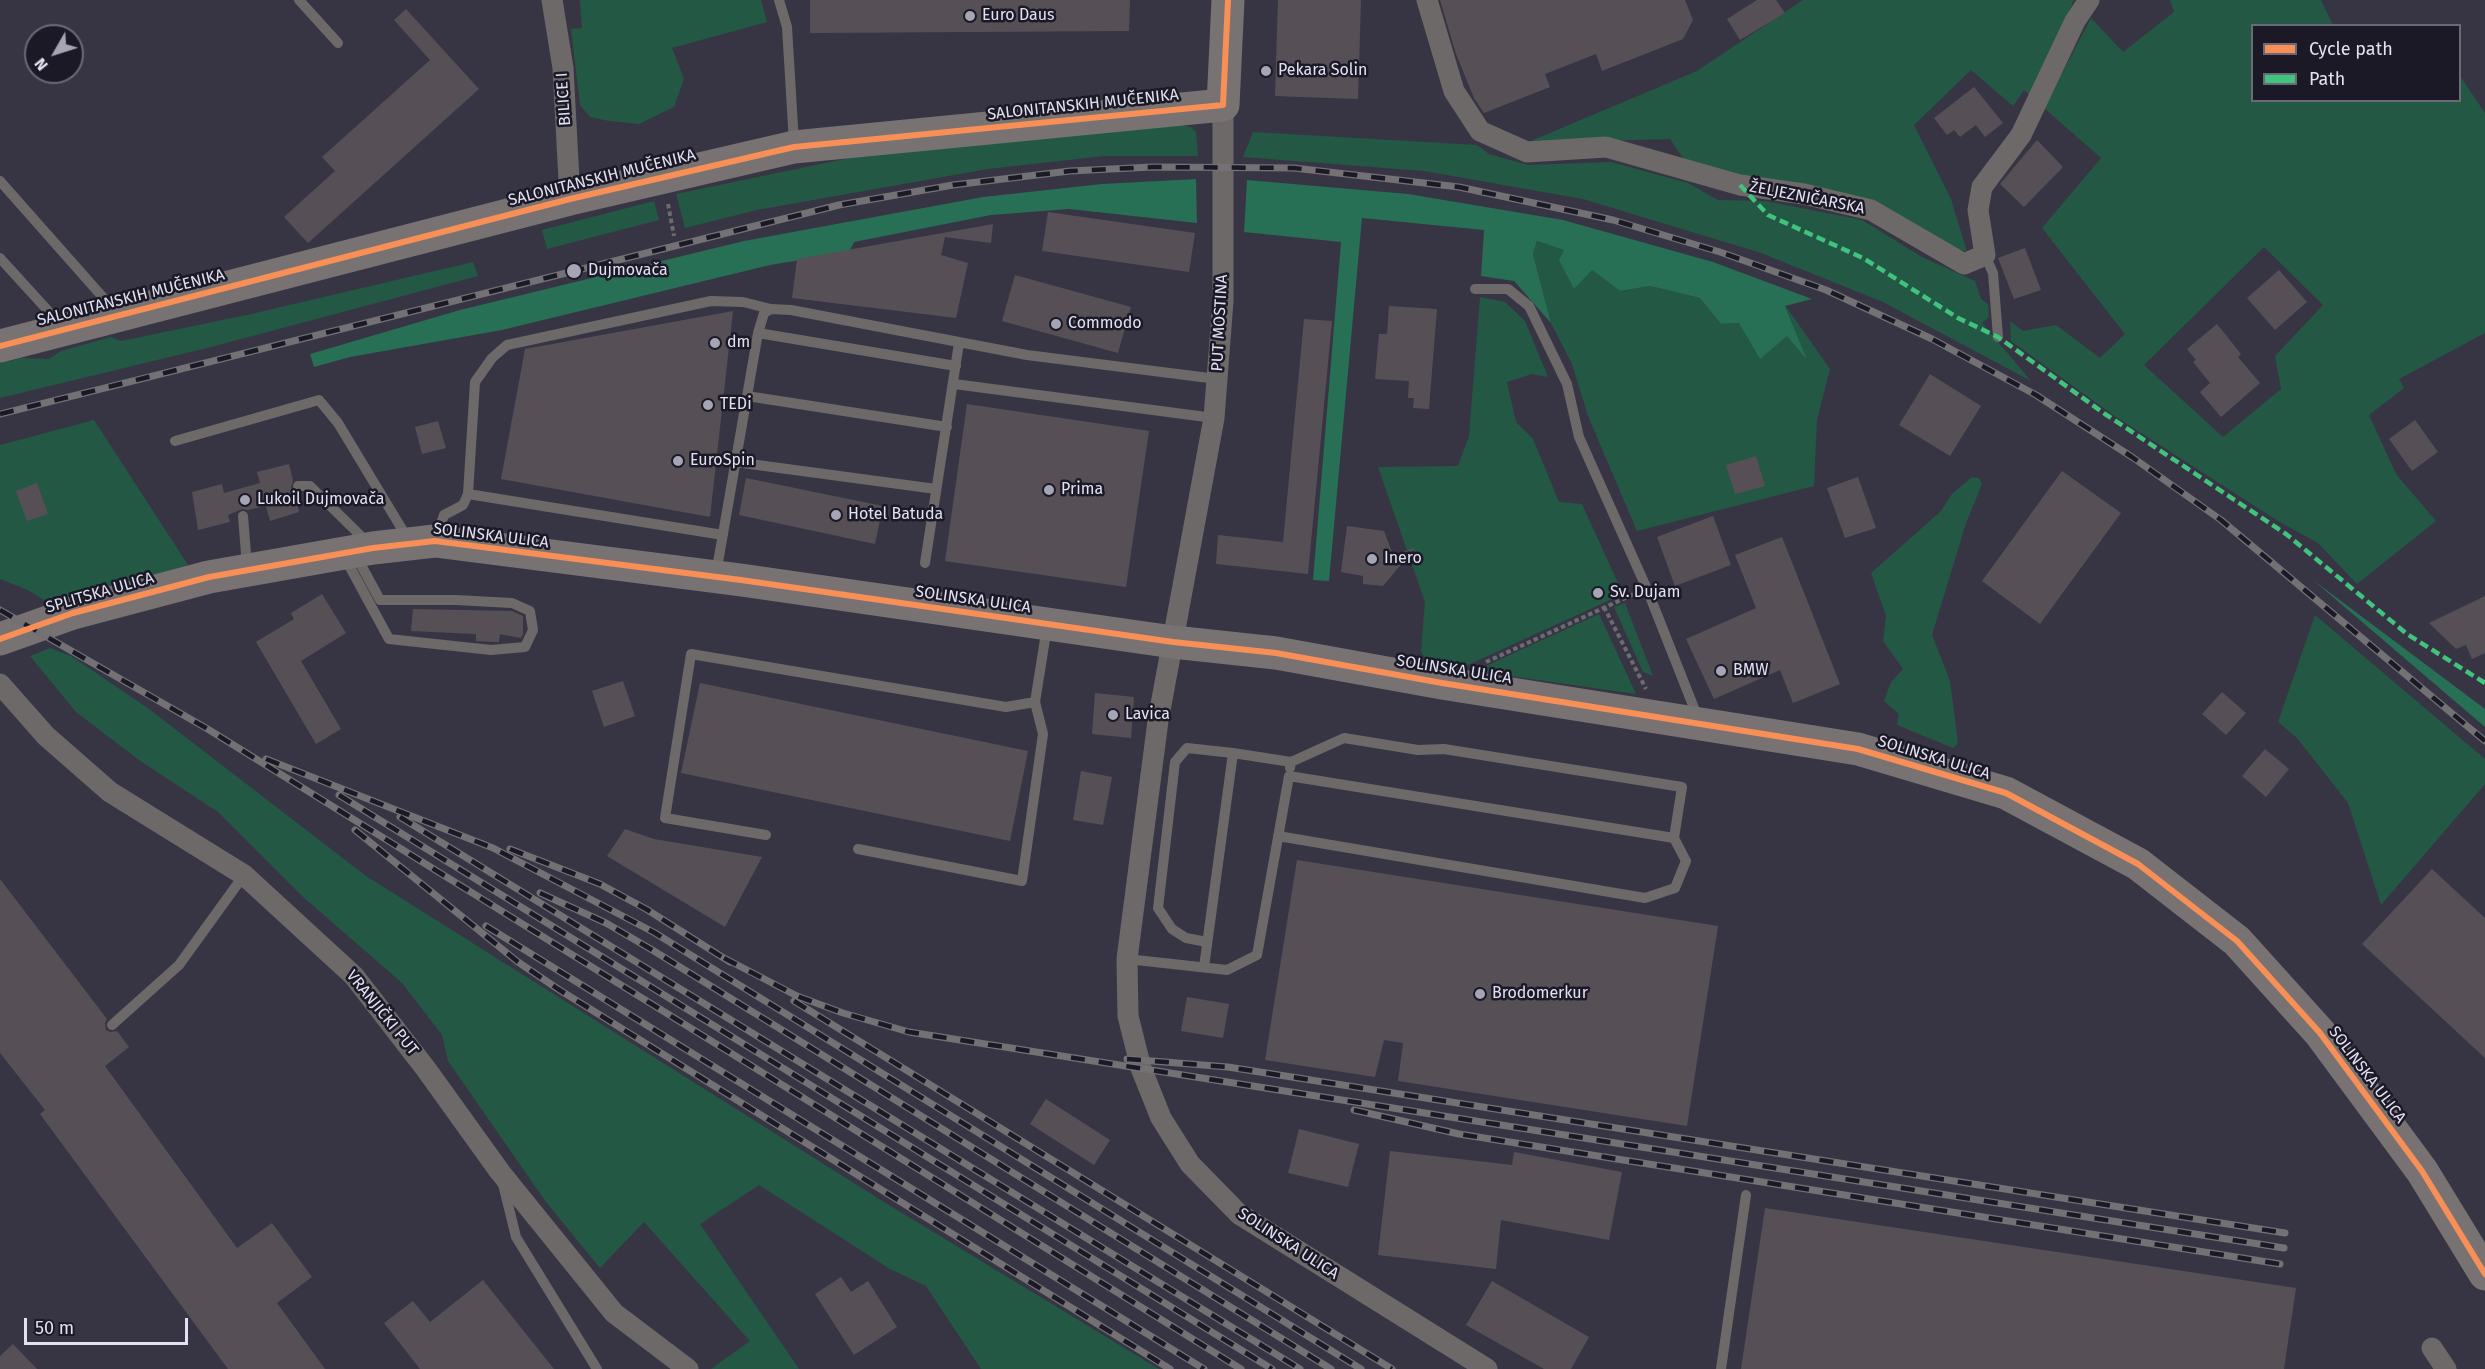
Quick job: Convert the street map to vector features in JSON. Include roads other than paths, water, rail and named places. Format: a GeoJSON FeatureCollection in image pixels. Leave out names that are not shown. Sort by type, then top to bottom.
{"type":"FeatureCollection","features":[{"type":"Feature","properties":{"kind":"main road","name":"PUT MOSTINA"},"geometry":{"type":"LineString","coordinates":[[1223,105],[1228,0]]}},
{"type":"Feature","properties":{"kind":"main road","name":"SALONITANSKIH MUČENIKA"},"geometry":{"type":"LineString","coordinates":[[0,346],[570,199],[794,147],[1223,105]]}},
{"type":"Feature","properties":{"kind":"main road","name":"SOLINSKA ULICA"},"geometry":{"type":"LineString","coordinates":[[209,577],[356,550],[429,533],[715,577],[1173,642],[1276,653],[1442,683],[1659,716],[1858,749],[2006,793],[2138,864],[2237,941],[2320,1033],[2422,1171],[2485,1274]]}},
{"type":"Feature","properties":{"kind":"main road","name":"SPLITSKA ULICA"},"geometry":{"type":"LineString","coordinates":[[5,637],[73,613],[209,577]]}},
{"type":"Feature","properties":{"kind":"street","name":"BILICE I"},"geometry":{"type":"LineString","coordinates":[[552,0],[563,68],[570,199]]}},
{"type":"Feature","properties":{"kind":"street","name":"ŽELJEZNIČARSKA"},"geometry":{"type":"LineString","coordinates":[[1427,0],[1454,91],[1480,131],[1527,152],[1606,147],[1740,185],[1804,194],[1871,210],[1964,264],[1985,255]]}},
{"type":"Feature","properties":{"kind":"street"},"geometry":{"type":"LineString","coordinates":[[1985,255],[1978,210],[1982,187],[2021,135],[2075,21],[2089,0]]}},
{"type":"Feature","properties":{"kind":"street","name":"PUT MOSTINA"},"geometry":{"type":"LineString","coordinates":[[1173,642],[1214,418],[1218,378],[1225,202],[1223,105]]}},
{"type":"Feature","properties":{"kind":"street","name":"SOLINSKA ULICA"},"geometry":{"type":"LineString","coordinates":[[1173,642],[1158,722],[1127,959],[1128,1016],[1141,1068],[1161,1118],[1190,1164],[1239,1214],[1487,1369]]}},
{"type":"Feature","properties":{"kind":"street","name":"VRANJIČKI PUT"},"geometry":{"type":"LineString","coordinates":[[0,684],[46,736],[110,792],[244,875],[354,976],[426,1069],[500,1172],[614,1313],[688,1369]]}},
{"type":"Feature","properties":{"kind":"street"},"geometry":{"type":"LineString","coordinates":[[2432,1348],[2446,1369]]}},
{"type":"Feature","properties":{"kind":"lane"},"geometry":{"type":"LineString","coordinates":[[299,0],[338,43]]}},
{"type":"Feature","properties":{"kind":"lane"},"geometry":{"type":"LineString","coordinates":[[779,0],[787,27],[794,147]]}},
{"type":"Feature","properties":{"kind":"lane"},"geometry":{"type":"LineString","coordinates":[[0,181],[119,316]]}},
{"type":"Feature","properties":{"kind":"lane"},"geometry":{"type":"LineString","coordinates":[[1985,255],[1994,273],[1998,337]]}},
{"type":"Feature","properties":{"kind":"lane"},"geometry":{"type":"LineString","coordinates":[[0,258],[65,329]]}},
{"type":"Feature","properties":{"kind":"lane"},"geometry":{"type":"LineString","coordinates":[[1475,289],[1508,289],[1529,306],[1568,384],[1579,437],[1647,589],[1701,724]]}},
{"type":"Feature","properties":{"kind":"lane"},"geometry":{"type":"LineString","coordinates":[[175,441],[319,399],[429,533],[463,505],[468,494],[475,382],[492,358],[507,345],[711,301],[743,302],[771,309],[790,310],[1027,355],[1218,378]]}},
{"type":"Feature","properties":{"kind":"lane"},"geometry":{"type":"LineString","coordinates":[[715,577],[758,333],[764,313],[771,309]]}},
{"type":"Feature","properties":{"kind":"lane"},"geometry":{"type":"LineString","coordinates":[[758,333],[956,366]]}},
{"type":"Feature","properties":{"kind":"lane"},"geometry":{"type":"LineString","coordinates":[[925,563],[954,384],[958,343]]}},
{"type":"Feature","properties":{"kind":"lane"},"geometry":{"type":"LineString","coordinates":[[954,384],[1214,418]]}},
{"type":"Feature","properties":{"kind":"lane"},"geometry":{"type":"LineString","coordinates":[[747,396],[947,427]]}},
{"type":"Feature","properties":{"kind":"lane"},"geometry":{"type":"LineString","coordinates":[[735,462],[936,489]]}},
{"type":"Feature","properties":{"kind":"lane"},"geometry":{"type":"LineString","coordinates":[[298,486],[310,486],[356,550],[380,600],[512,603],[530,611],[533,630],[525,647],[492,650],[389,639],[356,550]]}},
{"type":"Feature","properties":{"kind":"lane"},"geometry":{"type":"LineString","coordinates":[[468,494],[723,535]]}},
{"type":"Feature","properties":{"kind":"lane"},"geometry":{"type":"LineString","coordinates":[[243,516],[248,569]]}},
{"type":"Feature","properties":{"kind":"lane"},"geometry":{"type":"LineString","coordinates":[[858,849],[1022,881],[1043,734],[1035,702],[1048,624]]}},
{"type":"Feature","properties":{"kind":"lane"},"geometry":{"type":"LineString","coordinates":[[766,835],[664,818],[692,654],[1006,708],[1035,702]]}},
{"type":"Feature","properties":{"kind":"lane"},"geometry":{"type":"LineString","coordinates":[[1207,942],[1186,938],[1173,929],[1158,908],[1175,762],[1187,748],[1291,762],[1344,738],[1418,750],[1444,749],[1682,787],[1674,838],[1686,861],[1675,888],[1645,898],[1278,836]]}},
{"type":"Feature","properties":{"kind":"lane"},"geometry":{"type":"LineString","coordinates":[[1204,967],[1233,753]]}},
{"type":"Feature","properties":{"kind":"lane"},"geometry":{"type":"LineString","coordinates":[[1127,959],[1227,970],[1257,955],[1291,762]]}},
{"type":"Feature","properties":{"kind":"lane"},"geometry":{"type":"LineString","coordinates":[[1289,776],[1674,838]]}},
{"type":"Feature","properties":{"kind":"lane"},"geometry":{"type":"LineString","coordinates":[[112,1024],[179,965],[244,875]]}},
{"type":"Feature","properties":{"kind":"lane"},"geometry":{"type":"LineString","coordinates":[[500,1172],[516,1237],[597,1369]]}},
{"type":"Feature","properties":{"kind":"lane"},"geometry":{"type":"LineString","coordinates":[[1722,1369],[1746,1195]]}},
{"type":"Feature","properties":{"kind":"railway"},"geometry":{"type":"LineString","coordinates":[[0,414],[839,205],[953,185],[1070,171],[1153,167],[1294,168],[1459,187],[1613,220],[1720,252],[1826,290],[1932,339],[2036,395],[2132,457],[2221,520],[2485,741]]}},
{"type":"Feature","properties":{"kind":"railway"},"geometry":{"type":"LineString","coordinates":[[0,610],[206,728],[1241,1369]]}},
{"type":"Feature","properties":{"kind":"railway"},"geometry":{"type":"LineString","coordinates":[[266,759],[493,848],[655,933],[1361,1369]]}},
{"type":"Feature","properties":{"kind":"railway"},"geometry":{"type":"LineString","coordinates":[[339,795],[1272,1369]]}},
{"type":"Feature","properties":{"kind":"railway"},"geometry":{"type":"LineString","coordinates":[[400,817],[1300,1369]]}},
{"type":"Feature","properties":{"kind":"railway"},"geometry":{"type":"LineString","coordinates":[[355,830],[518,962],[558,989],[1170,1369]]}},
{"type":"Feature","properties":{"kind":"railway"},"geometry":{"type":"LineString","coordinates":[[510,849],[600,884],[646,909],[730,962]]}},
{"type":"Feature","properties":{"kind":"railway"},"geometry":{"type":"LineString","coordinates":[[540,893],[606,923],[654,951],[1331,1369]]}},
{"type":"Feature","properties":{"kind":"railway"},"geometry":{"type":"LineString","coordinates":[[486,926],[1204,1369]]}},
{"type":"Feature","properties":{"kind":"railway"},"geometry":{"type":"LineString","coordinates":[[724,958],[797,996],[843,1013],[909,1032],[2284,1248]]}},
{"type":"Feature","properties":{"kind":"railway"},"geometry":{"type":"LineString","coordinates":[[794,1001],[1392,1369]]}},
{"type":"Feature","properties":{"kind":"railway"},"geometry":{"type":"LineString","coordinates":[[1127,1059],[1228,1067],[2285,1233]]}},
{"type":"Feature","properties":{"kind":"railway"},"geometry":{"type":"LineString","coordinates":[[1354,1110],[1459,1134],[2280,1264]]}},
{"type":"Feature","properties":{"kind":"place","name":"Euro Daus"},"geometry":{"type":"Point","coordinates":[970,16]}},
{"type":"Feature","properties":{"kind":"place","name":"Pekara Solin"},"geometry":{"type":"Point","coordinates":[1266,71]}},
{"type":"Feature","properties":{"kind":"place","name":"Dujmovača"},"geometry":{"type":"Point","coordinates":[574,271]}},
{"type":"Feature","properties":{"kind":"place","name":"Commodo"},"geometry":{"type":"Point","coordinates":[1056,324]}},
{"type":"Feature","properties":{"kind":"place","name":"dm"},"geometry":{"type":"Point","coordinates":[715,343]}},
{"type":"Feature","properties":{"kind":"place","name":"TEDi"},"geometry":{"type":"Point","coordinates":[708,405]}},
{"type":"Feature","properties":{"kind":"place","name":"EuroSpin"},"geometry":{"type":"Point","coordinates":[678,461]}},
{"type":"Feature","properties":{"kind":"place","name":"Prima"},"geometry":{"type":"Point","coordinates":[1049,490]}},
{"type":"Feature","properties":{"kind":"place","name":"Lukoil Dujmovača"},"geometry":{"type":"Point","coordinates":[245,500]}},
{"type":"Feature","properties":{"kind":"place","name":"Hotel Batuda"},"geometry":{"type":"Point","coordinates":[836,515]}},
{"type":"Feature","properties":{"kind":"place","name":"Inero"},"geometry":{"type":"Point","coordinates":[1372,559]}},
{"type":"Feature","properties":{"kind":"place","name":"Sv. Dujam"},"geometry":{"type":"Point","coordinates":[1598,593]}},
{"type":"Feature","properties":{"kind":"place","name":"BMW"},"geometry":{"type":"Point","coordinates":[1721,671]}},
{"type":"Feature","properties":{"kind":"place","name":"Lavica"},"geometry":{"type":"Point","coordinates":[1113,715]}},
{"type":"Feature","properties":{"kind":"place","name":"Brodomerkur"},"geometry":{"type":"Point","coordinates":[1480,994]}}]}
